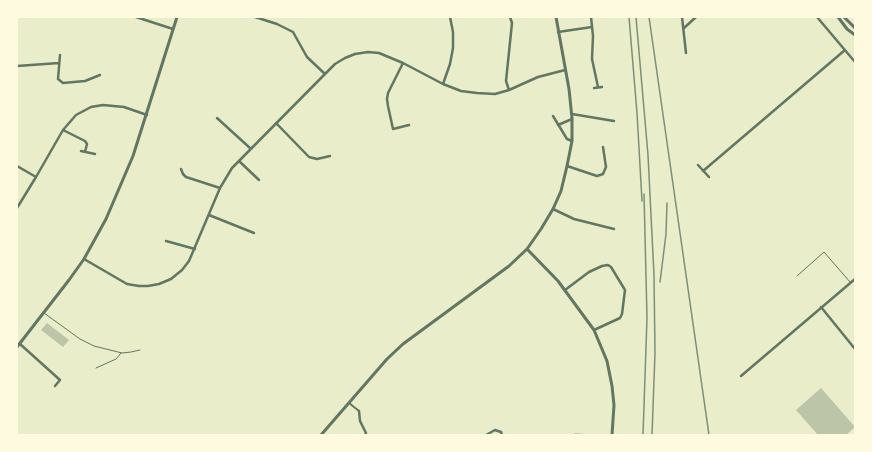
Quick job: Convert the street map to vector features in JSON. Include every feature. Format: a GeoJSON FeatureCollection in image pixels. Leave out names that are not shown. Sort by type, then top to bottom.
{"type":"FeatureCollection","features":[{"type":"Feature","properties":{"kind":"street"},"geometry":{"type":"LineString","coordinates":[[136,17],[173,29]]}},
{"type":"Feature","properties":{"kind":"street"},"geometry":{"type":"LineString","coordinates":[[17,347],[84,259],[106,219],[124,181],[147,115],[177,17]]}},
{"type":"Feature","properties":{"kind":"street"},"geometry":{"type":"LineString","coordinates":[[255,17],[277,24],[293,32],[307,57],[324,74]]}},
{"type":"Feature","properties":{"kind":"street"},"geometry":{"type":"LineString","coordinates":[[444,84],[453,48],[453,32],[450,17]]}},
{"type":"Feature","properties":{"kind":"street"},"geometry":{"type":"LineString","coordinates":[[509,90],[506,81],[512,23],[510,17]]}},
{"type":"Feature","properties":{"kind":"street"},"geometry":{"type":"LineString","coordinates":[[321,435],[387,359],[403,344],[509,266],[527,249],[553,209],[561,191],[568,166],[572,141],[572,116],[556,17]]}},
{"type":"Feature","properties":{"kind":"street"},"geometry":{"type":"LineString","coordinates":[[591,17],[593,36],[592,59],[596,88],[602,87]]}},
{"type":"Feature","properties":{"kind":"street"},"geometry":{"type":"LineString","coordinates":[[682,17],[686,53]]}},
{"type":"Feature","properties":{"kind":"street"},"geometry":{"type":"LineString","coordinates":[[683,28],[696,17]]}},
{"type":"Feature","properties":{"kind":"street"},"geometry":{"type":"LineString","coordinates":[[817,17],[855,62]]}},
{"type":"Feature","properties":{"kind":"street"},"geometry":{"type":"LineString","coordinates":[[838,17],[847,29],[855,35]]}},
{"type":"Feature","properties":{"kind":"street"},"geometry":{"type":"LineString","coordinates":[[844,17],[855,28]]}},
{"type":"Feature","properties":{"kind":"street"},"geometry":{"type":"LineString","coordinates":[[558,32],[592,27]]}},
{"type":"Feature","properties":{"kind":"street"},"geometry":{"type":"LineString","coordinates":[[703,171],[845,50]]}},
{"type":"Feature","properties":{"kind":"street"},"geometry":{"type":"LineString","coordinates":[[84,259],[127,284],[148,286],[159,284],[171,279],[189,261],[226,176],[250,148],[324,74],[335,64],[345,58],[362,53],[379,53],[461,91],[495,94],[509,90],[538,77],[565,70]]}},
{"type":"Feature","properties":{"kind":"street"},"geometry":{"type":"LineString","coordinates":[[60,55],[58,79],[63,83],[85,81],[100,76]]}},
{"type":"Feature","properties":{"kind":"street"},"geometry":{"type":"LineString","coordinates":[[17,66],[59,63]]}},
{"type":"Feature","properties":{"kind":"street"},"geometry":{"type":"LineString","coordinates":[[403,63],[388,93],[387,99],[393,129],[409,125]]}},
{"type":"Feature","properties":{"kind":"street"},"geometry":{"type":"LineString","coordinates":[[17,208],[63,130],[76,114],[91,107],[103,105],[124,107],[147,115]]}},
{"type":"Feature","properties":{"kind":"street"},"geometry":{"type":"LineString","coordinates":[[553,116],[567,139],[572,141]]}},
{"type":"Feature","properties":{"kind":"street"},"geometry":{"type":"LineString","coordinates":[[558,125],[572,116],[614,121]]}},
{"type":"Feature","properties":{"kind":"street"},"geometry":{"type":"LineString","coordinates":[[216,118],[250,148]]}},
{"type":"Feature","properties":{"kind":"street"},"geometry":{"type":"LineString","coordinates":[[276,123],[309,157],[317,160],[330,156]]}},
{"type":"Feature","properties":{"kind":"street"},"geometry":{"type":"LineString","coordinates":[[63,130],[85,141],[87,144],[85,152]]}},
{"type":"Feature","properties":{"kind":"street"},"geometry":{"type":"LineString","coordinates":[[568,166],[597,176],[603,174],[606,167],[603,147]]}},
{"type":"Feature","properties":{"kind":"street"},"geometry":{"type":"LineString","coordinates":[[81,151],[95,154]]}},
{"type":"Feature","properties":{"kind":"street"},"geometry":{"type":"LineString","coordinates":[[238,161],[259,180]]}},
{"type":"Feature","properties":{"kind":"street"},"geometry":{"type":"LineString","coordinates":[[698,164],[708,177]]}},
{"type":"Feature","properties":{"kind":"street"},"geometry":{"type":"LineString","coordinates":[[17,166],[36,177]]}},
{"type":"Feature","properties":{"kind":"street"},"geometry":{"type":"LineString","coordinates":[[181,169],[186,177],[220,188]]}},
{"type":"Feature","properties":{"kind":"street"},"geometry":{"type":"LineString","coordinates":[[553,209],[574,219],[614,229]]}},
{"type":"Feature","properties":{"kind":"street"},"geometry":{"type":"LineString","coordinates":[[209,215],[254,233]]}},
{"type":"Feature","properties":{"kind":"street"},"geometry":{"type":"LineString","coordinates":[[166,241],[195,249]]}},
{"type":"Feature","properties":{"kind":"street"},"geometry":{"type":"LineString","coordinates":[[527,249],[565,290],[594,330],[607,361],[612,386],[614,405],[612,435]]}},
{"type":"Feature","properties":{"kind":"street"},"geometry":{"type":"LineString","coordinates":[[565,290],[588,272],[602,266],[608,265],[611,267],[625,290],[622,314],[620,318],[594,330]]}},
{"type":"Feature","properties":{"kind":"street"},"geometry":{"type":"LineString","coordinates":[[742,376],[855,278]]}},
{"type":"Feature","properties":{"kind":"street"},"geometry":{"type":"LineString","coordinates":[[821,307],[855,349]]}},
{"type":"Feature","properties":{"kind":"street"},"geometry":{"type":"LineString","coordinates":[[20,344],[60,380],[55,386]]}},
{"type":"Feature","properties":{"kind":"street"},"geometry":{"type":"LineString","coordinates":[[350,403],[359,411],[360,421],[366,434],[370,435]]}},
{"type":"Feature","properties":{"kind":"street"},"geometry":{"type":"LineString","coordinates":[[486,435],[495,430],[501,432],[502,435]]}},
{"type":"Feature","properties":{"kind":"lane"},"geometry":{"type":"LineString","coordinates":[[797,276],[824,252],[850,283]]}},
{"type":"Feature","properties":{"kind":"lane"},"geometry":{"type":"LineString","coordinates":[[44,313],[86,342],[104,349],[122,353],[140,350]]}},
{"type":"Feature","properties":{"kind":"lane"},"geometry":{"type":"LineString","coordinates":[[96,368],[116,359],[122,353]]}},
{"type":"Feature","properties":{"kind":"building"},"geometry":{"type":"Polygon","coordinates":[[[47,323],[69,340],[63,347],[41,330],[47,323]]]}},
{"type":"Feature","properties":{"kind":"building"},"geometry":{"type":"Polygon","coordinates":[[[821,388],[855,427],[846,435],[818,435],[796,410],[821,388]]]}},
{"type":"Feature","properties":{"kind":"building"},"geometry":{"type":"Polygon","coordinates":[[[574,433],[586,434],[586,435],[574,435],[574,433]]]}},
{"type":"Feature","properties":{"kind":"railway"},"geometry":{"type":"LineString","coordinates":[[629,17],[637,113],[642,201]]}},
{"type":"Feature","properties":{"kind":"railway"},"geometry":{"type":"LineString","coordinates":[[636,17],[648,155],[654,275],[655,353],[652,435]]}},
{"type":"Feature","properties":{"kind":"railway"},"geometry":{"type":"LineString","coordinates":[[649,17],[709,435]]}},
{"type":"Feature","properties":{"kind":"railway"},"geometry":{"type":"LineString","coordinates":[[643,435],[647,318],[644,194]]}},
{"type":"Feature","properties":{"kind":"railway"},"geometry":{"type":"LineString","coordinates":[[660,282],[666,234],[667,203]]}}]}
